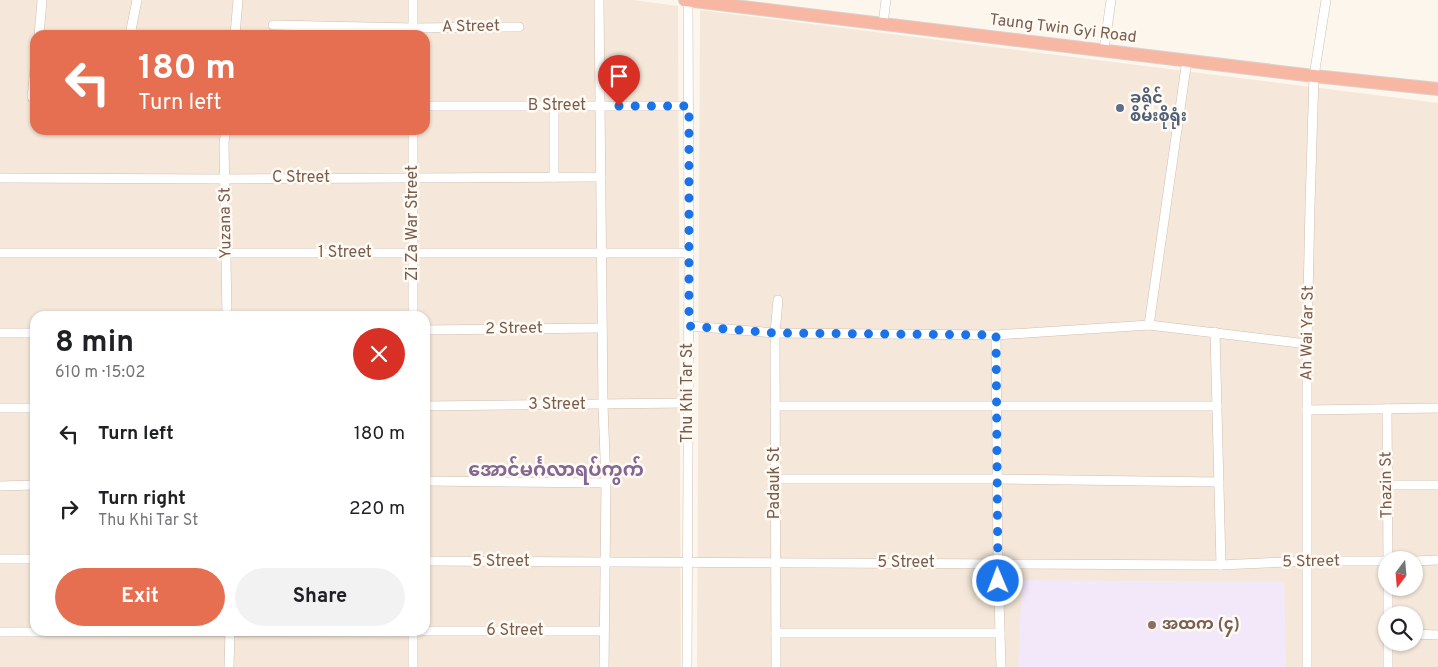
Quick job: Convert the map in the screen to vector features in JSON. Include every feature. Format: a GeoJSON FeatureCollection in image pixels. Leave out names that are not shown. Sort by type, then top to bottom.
{"type":"FeatureCollection","features":[{"type":"Feature","properties":{"kind":"highway","name":"Taung Twin Gyi Road"},"geometry":{"type":"LineString","coordinates":[[687,0],[1314,76],[1438,89]]}},
{"type":"Feature","properties":{"kind":"street"},"geometry":{"type":"LineString","coordinates":[[39,30],[42,0]]}},
{"type":"Feature","properties":{"kind":"street"},"geometry":{"type":"LineString","coordinates":[[131,30],[137,0]]}},
{"type":"Feature","properties":{"kind":"street"},"geometry":{"type":"LineString","coordinates":[[235,30],[238,0]]}},
{"type":"Feature","properties":{"kind":"street"},"geometry":{"type":"LineString","coordinates":[[413,0],[413,30]]}},
{"type":"Feature","properties":{"kind":"street"},"geometry":{"type":"LineString","coordinates":[[599,0],[603,405],[606,483],[604,667]]}},
{"type":"Feature","properties":{"kind":"street","name":"Thu Khi Tar St"},"geometry":{"type":"LineString","coordinates":[[687,0],[689,106],[687,667]]}},
{"type":"Feature","properties":{"kind":"street"},"geometry":{"type":"LineString","coordinates":[[883,24],[886,0]]}},
{"type":"Feature","properties":{"kind":"street"},"geometry":{"type":"LineString","coordinates":[[1104,50],[1111,0]]}},
{"type":"Feature","properties":{"kind":"street","name":"Ah Wai Yar St"},"geometry":{"type":"LineString","coordinates":[[1307,667],[1307,344],[1314,76],[1326,0]]}},
{"type":"Feature","properties":{"kind":"street","name":"A Street"},"geometry":{"type":"LineString","coordinates":[[273,25],[373,30]]}},
{"type":"Feature","properties":{"kind":"street","name":"A Street"},"geometry":{"type":"LineString","coordinates":[[430,31],[519,26]]}},
{"type":"Feature","properties":{"kind":"street"},"geometry":{"type":"LineString","coordinates":[[1149,325],[1188,60]]}},
{"type":"Feature","properties":{"kind":"street","name":"B Street"},"geometry":{"type":"LineString","coordinates":[[430,106],[689,106]]}},
{"type":"Feature","properties":{"kind":"street"},"geometry":{"type":"LineString","coordinates":[[554,106],[554,177]]}},
{"type":"Feature","properties":{"kind":"street","name":"Yuzana St"},"geometry":{"type":"LineString","coordinates":[[226,135],[227,311]]}},
{"type":"Feature","properties":{"kind":"street","name":"Zi Za War Street"},"geometry":{"type":"LineString","coordinates":[[413,135],[413,311]]}},
{"type":"Feature","properties":{"kind":"street","name":"C Street"},"geometry":{"type":"LineString","coordinates":[[0,178],[602,177]]}},
{"type":"Feature","properties":{"kind":"street","name":"1 Street"},"geometry":{"type":"LineString","coordinates":[[0,253],[689,253]]}},
{"type":"Feature","properties":{"kind":"street","name":"Padauk St"},"geometry":{"type":"LineString","coordinates":[[776,667],[775,333],[778,300]]}},
{"type":"Feature","properties":{"kind":"street"},"geometry":{"type":"LineString","coordinates":[[689,326],[775,333],[996,335],[1149,325],[1307,344]]}},
{"type":"Feature","properties":{"kind":"street","name":"2 Street"},"geometry":{"type":"LineString","coordinates":[[430,330],[602,328]]}},
{"type":"Feature","properties":{"kind":"street"},"geometry":{"type":"LineString","coordinates":[[1215,332],[1221,565]]}},
{"type":"Feature","properties":{"kind":"street"},"geometry":{"type":"LineString","coordinates":[[0,333],[30,333]]}},
{"type":"Feature","properties":{"kind":"street"},"geometry":{"type":"LineString","coordinates":[[996,335],[1001,667]]}},
{"type":"Feature","properties":{"kind":"street","name":"3 Street"},"geometry":{"type":"LineString","coordinates":[[430,406],[688,403]]}},
{"type":"Feature","properties":{"kind":"street"},"geometry":{"type":"LineString","coordinates":[[775,406],[1217,406]]}},
{"type":"Feature","properties":{"kind":"street"},"geometry":{"type":"LineString","coordinates":[[0,408],[30,408]]}},
{"type":"Feature","properties":{"kind":"street"},"geometry":{"type":"LineString","coordinates":[[1307,410],[1438,408]]}},
{"type":"Feature","properties":{"kind":"street","name":"Thazin St"},"geometry":{"type":"LineString","coordinates":[[1387,409],[1387,551]]}},
{"type":"Feature","properties":{"kind":"street"},"geometry":{"type":"LineString","coordinates":[[775,479],[998,479],[1219,482]]}},
{"type":"Feature","properties":{"kind":"street"},"geometry":{"type":"LineString","coordinates":[[430,480],[606,483]]}},
{"type":"Feature","properties":{"kind":"street"},"geometry":{"type":"LineString","coordinates":[[0,486],[30,485]]}},
{"type":"Feature","properties":{"kind":"street"},"geometry":{"type":"LineString","coordinates":[[1387,485],[1438,485]]}},
{"type":"Feature","properties":{"kind":"street"},"geometry":{"type":"LineString","coordinates":[[0,559],[30,560]]}},
{"type":"Feature","properties":{"kind":"street","name":"5 Street"},"geometry":{"type":"LineString","coordinates":[[430,561],[1221,565],[1378,560]]}},
{"type":"Feature","properties":{"kind":"street"},"geometry":{"type":"LineString","coordinates":[[1423,561],[1438,560]]}},
{"type":"Feature","properties":{"kind":"street","name":"6 Street"},"geometry":{"type":"LineString","coordinates":[[430,631],[604,630]]}},
{"type":"Feature","properties":{"kind":"street"},"geometry":{"type":"LineString","coordinates":[[0,632],[30,632]]}},
{"type":"Feature","properties":{"kind":"street"},"geometry":{"type":"LineString","coordinates":[[776,633],[1000,633]]}},
{"type":"Feature","properties":{"kind":"street"},"geometry":{"type":"LineString","coordinates":[[1423,634],[1438,635]]}},
{"type":"Feature","properties":{"kind":"street"},"geometry":{"type":"LineString","coordinates":[[229,667],[230,636]]}},
{"type":"Feature","properties":{"kind":"street"},"geometry":{"type":"LineString","coordinates":[[413,667],[415,636]]}},
{"type":"Feature","properties":{"kind":"street"},"geometry":{"type":"LineString","coordinates":[[1388,651],[1388,667]]}},
{"type":"Feature","properties":{"kind":"shaded area"},"geometry":{"type":"Polygon","coordinates":[[[0,0],[633,0],[678,6],[681,667],[0,667],[0,0]]]}},
{"type":"Feature","properties":{"kind":"shaded area"},"geometry":{"type":"Polygon","coordinates":[[[700,10],[1438,103],[1438,667],[697,667],[700,10]]]}},
{"type":"Feature","properties":{"kind":"shaded area","name":"အထက (၄)"},"geometry":{"type":"Polygon","coordinates":[[[1022,580],[1284,582],[1286,667],[1018,667],[1022,580]]]}},
{"type":"Feature","properties":{"kind":"place","name":"ခရိုင် စိမ်းစိုရုံး"},"geometry":{"type":"Point","coordinates":[1120,108]}},
{"type":"Feature","properties":{"kind":"place","name":"အထက (၄)"},"geometry":{"type":"Point","coordinates":[1152,625]}},
{"type":"Feature","properties":{"kind":"district","name":"အောင်မင်္ဂလာရပ်ကွက်"},"geometry":{"type":"Point","coordinates":[556,471]}},
{"type":"Feature","properties":{"kind":"route"},"geometry":{"type":"LineString","coordinates":[[619,106],[689,106],[689,326],[775,333],[996,335],[998,581]]}}]}
